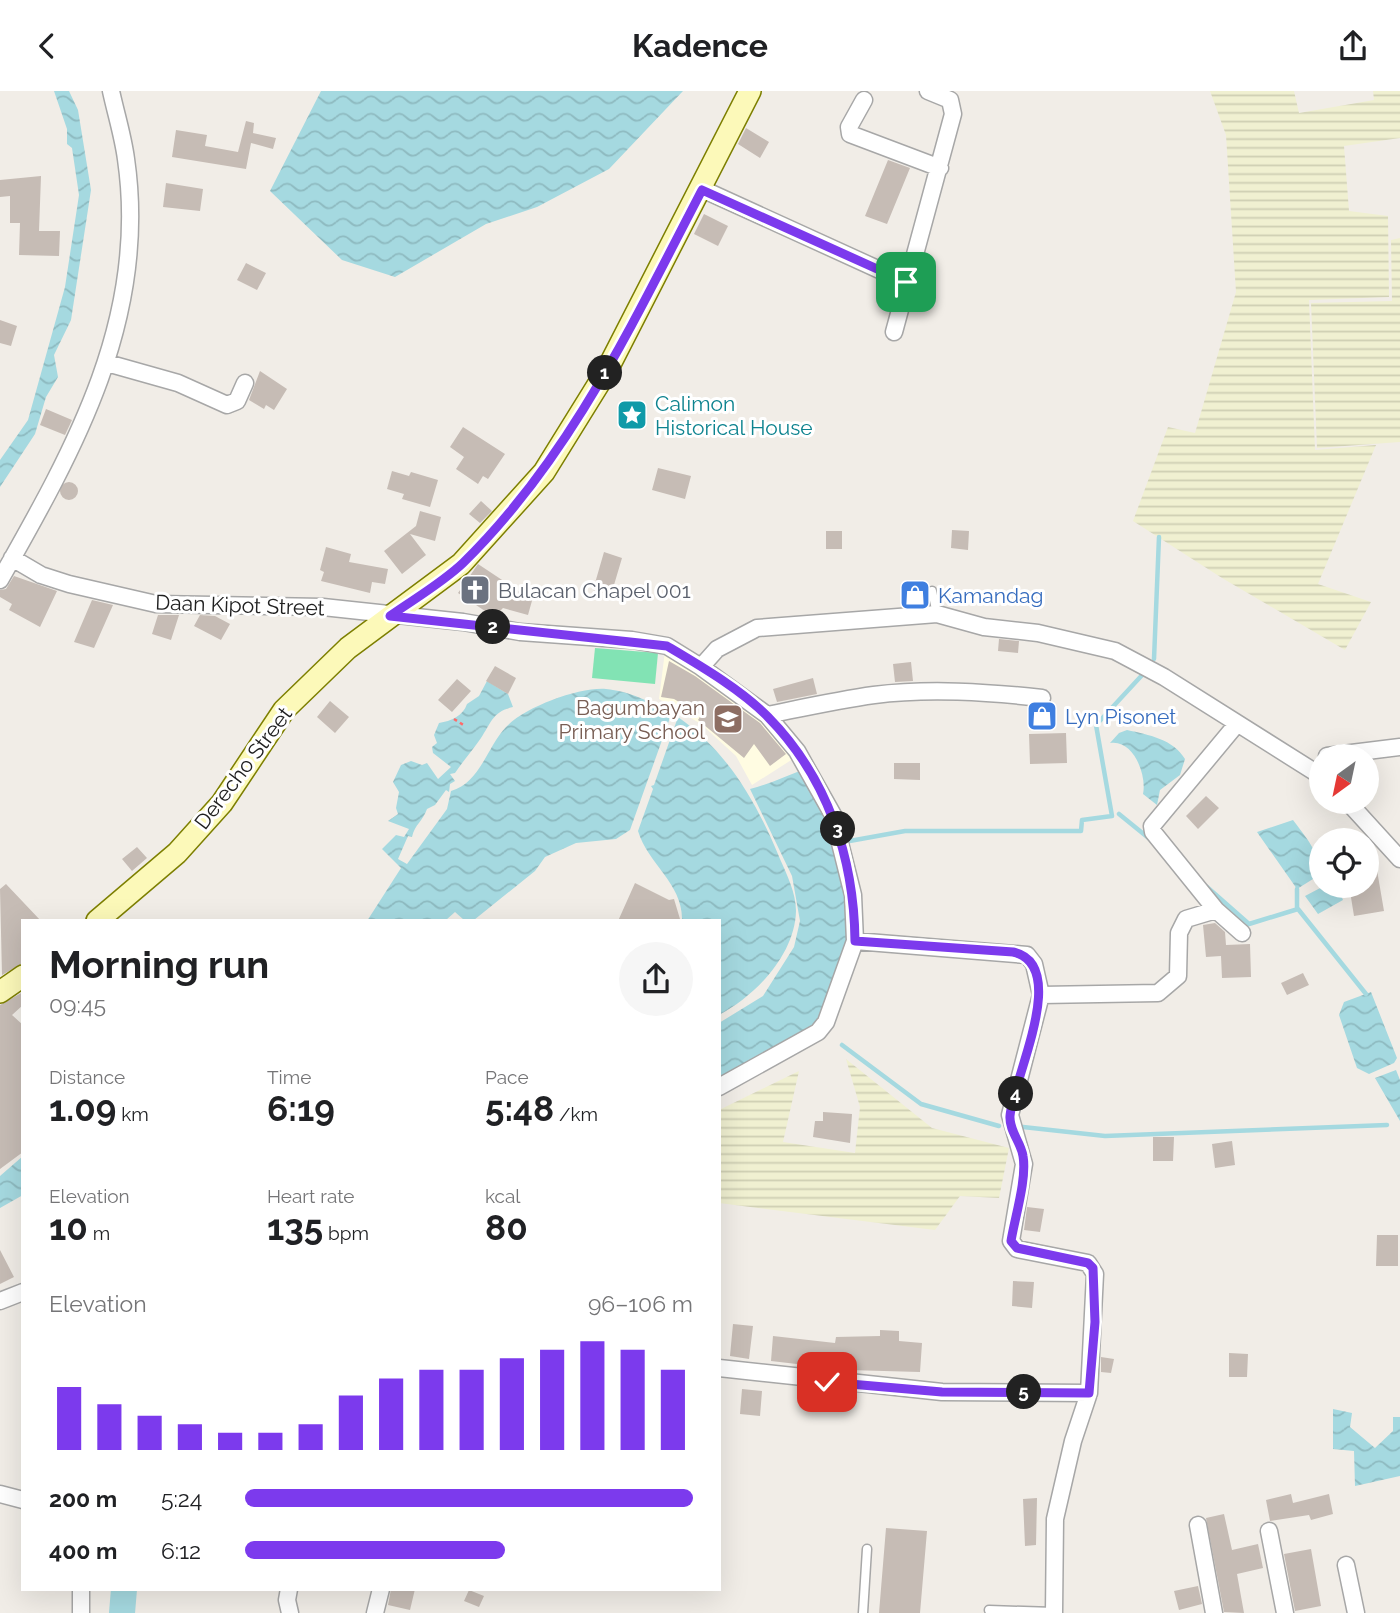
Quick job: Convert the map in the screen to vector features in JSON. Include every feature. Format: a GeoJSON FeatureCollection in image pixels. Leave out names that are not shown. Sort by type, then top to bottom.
{"type":"FeatureCollection","features":[{"type":"Feature","properties":{"kind":"main road","name":"Derecho Street"},"geometry":{"type":"LineString","coordinates":[[99,919],[177,853],[222,803],[284,710],[348,648],[461,564],[544,472],[606,372],[702,190],[750,91]]}},
{"type":"Feature","properties":{"kind":"main road"},"geometry":{"type":"LineString","coordinates":[[0,992],[21,977]]}},
{"type":"Feature","properties":{"kind":"street"},"geometry":{"type":"LineString","coordinates":[[0,580],[74,447],[107,363],[122,307],[128,256],[126,160],[111,91]]}},
{"type":"Feature","properties":{"kind":"street"},"geometry":{"type":"LineString","coordinates":[[894,332],[940,169],[954,105],[950,100],[928,91]]}},
{"type":"Feature","properties":{"kind":"street"},"geometry":{"type":"LineString","coordinates":[[864,100],[849,128],[850,134],[940,169]]}},
{"type":"Feature","properties":{"kind":"street"},"geometry":{"type":"LineString","coordinates":[[702,190],[906,282]]}},
{"type":"Feature","properties":{"kind":"street"},"geometry":{"type":"LineString","coordinates":[[107,363],[178,383],[227,405],[237,401],[246,383]]}},
{"type":"Feature","properties":{"kind":"street","name":"Daan Kipot Street"},"geometry":{"type":"LineString","coordinates":[[12,558],[41,575],[69,584],[156,604],[300,605],[463,622],[520,632],[632,640],[667,646],[767,715],[797,751],[833,815],[853,895],[855,941]]}},
{"type":"Feature","properties":{"kind":"street"},"geometry":{"type":"LineString","coordinates":[[701,667],[717,649],[757,628],[937,614],[984,627],[1038,633],[1115,651],[1164,677],[1236,725],[1309,767]]}},
{"type":"Feature","properties":{"kind":"street"},"geometry":{"type":"LineString","coordinates":[[767,715],[874,695],[911,692],[965,692],[1042,698]]}},
{"type":"Feature","properties":{"kind":"street"},"geometry":{"type":"LineString","coordinates":[[1236,725],[1152,826],[1153,832],[1216,910],[1241,933]]}},
{"type":"Feature","properties":{"kind":"street"},"geometry":{"type":"LineString","coordinates":[[1379,750],[1400,747]]}},
{"type":"Feature","properties":{"kind":"street"},"geometry":{"type":"LineString","coordinates":[[1300,761],[1309,759]]}},
{"type":"Feature","properties":{"kind":"street"},"geometry":{"type":"LineString","coordinates":[[1360,814],[1400,859]]}},
{"type":"Feature","properties":{"kind":"street"},"geometry":{"type":"LineString","coordinates":[[1041,995],[1158,993],[1178,976],[1179,933],[1186,919],[1216,910]]}},
{"type":"Feature","properties":{"kind":"street"},"geometry":{"type":"LineString","coordinates":[[721,1086],[818,1032],[827,1022],[855,941],[1027,955],[1034,964],[1041,995],[1010,1115],[1024,1164],[1011,1241],[1017,1248],[1088,1263],[1093,1268],[1095,1322],[1089,1393],[1073,1441],[1055,1519],[1054,1613]]}},
{"type":"Feature","properties":{"kind":"street"},"geometry":{"type":"LineString","coordinates":[[0,1301],[21,1292]]}},
{"type":"Feature","properties":{"kind":"street"},"geometry":{"type":"LineString","coordinates":[[721,1368],[942,1392],[1089,1393]]}},
{"type":"Feature","properties":{"kind":"street"},"geometry":{"type":"LineString","coordinates":[[0,1494],[21,1499]]}},
{"type":"Feature","properties":{"kind":"street"},"geometry":{"type":"LineString","coordinates":[[1198,1525],[1214,1613]]}},
{"type":"Feature","properties":{"kind":"street"},"geometry":{"type":"LineString","coordinates":[[1269,1531],[1285,1613]]}},
{"type":"Feature","properties":{"kind":"street"},"geometry":{"type":"LineString","coordinates":[[1346,1565],[1356,1613]]}},
{"type":"Feature","properties":{"kind":"street"},"geometry":{"type":"LineString","coordinates":[[81,1591],[81,1613]]}},
{"type":"Feature","properties":{"kind":"street"},"geometry":{"type":"LineString","coordinates":[[289,1591],[287,1600],[290,1613]]}},
{"type":"Feature","properties":{"kind":"street"},"geometry":{"type":"LineString","coordinates":[[375,1613],[380,1591]]}},
{"type":"Feature","properties":{"kind":"lane"},"geometry":{"type":"LineString","coordinates":[[932,591],[937,614]]}},
{"type":"Feature","properties":{"kind":"lane"},"geometry":{"type":"LineString","coordinates":[[863,1613],[867,1549]]}},
{"type":"Feature","properties":{"kind":"lane"},"geometry":{"type":"LineString","coordinates":[[989,1610],[1054,1613]]}},
{"type":"Feature","properties":{"kind":"path"},"geometry":{"type":"LineString","coordinates":[[454,719],[464,726]]}},
{"type":"Feature","properties":{"kind":"shaded area","name":"Bagumbayan Primary School"},"geometry":{"type":"Polygon","coordinates":[[[665,651],[760,715],[796,757],[752,785],[736,756],[701,724],[659,699],[665,651]]]}},
{"type":"Feature","properties":{"kind":"green space"},"geometry":{"type":"Polygon","coordinates":[[[1210,91],[1294,91],[1299,113],[1374,100],[1373,91],[1400,91],[1400,138],[1344,146],[1349,211],[1388,216],[1389,297],[1309,300],[1315,450],[1376,445],[1318,584],[1371,602],[1345,650],[1222,578],[1133,521],[1168,427],[1195,433],[1236,292],[1226,135],[1210,91]]]}},
{"type":"Feature","properties":{"kind":"green space"},"geometry":{"type":"Polygon","coordinates":[[[1400,238],[1400,442],[1317,448],[1311,303],[1392,301],[1391,240],[1400,238]]]}},
{"type":"Feature","properties":{"kind":"green space"},"geometry":{"type":"Polygon","coordinates":[[[595,648],[658,653],[655,684],[592,678],[595,648]]]}},
{"type":"Feature","properties":{"kind":"green space"},"geometry":{"type":"Polygon","coordinates":[[[846,1059],[932,1128],[1009,1148],[999,1198],[960,1196],[935,1230],[721,1203],[721,1109],[799,1071],[783,1142],[855,1153],[860,1107],[846,1059]]]}},
{"type":"Feature","properties":{"kind":"water"},"geometry":{"type":"Polygon","coordinates":[[[54,91],[69,91],[78,110],[91,190],[71,320],[54,355],[58,377],[46,397],[35,434],[0,487],[0,460],[28,420],[65,287],[79,195],[72,148],[67,144],[67,129],[54,91]]]}},
{"type":"Feature","properties":{"kind":"water"},"geometry":{"type":"Polygon","coordinates":[[[321,91],[683,91],[609,169],[537,207],[486,224],[395,277],[342,260],[270,191],[321,91]]]}},
{"type":"Feature","properties":{"kind":"water"},"geometry":{"type":"Polygon","coordinates":[[[487,681],[508,694],[513,707],[497,715],[455,773],[450,774],[455,781],[450,784],[449,792],[446,790],[435,805],[427,809],[412,837],[408,836],[398,859],[407,864],[447,809],[451,791],[461,787],[476,773],[506,727],[526,712],[553,700],[595,689],[632,695],[671,715],[630,830],[616,839],[576,843],[545,857],[535,871],[475,919],[463,919],[455,912],[447,919],[368,919],[401,868],[382,849],[396,835],[404,837],[409,829],[388,821],[398,814],[396,808],[399,792],[393,782],[401,765],[411,761],[422,765],[427,763],[438,779],[451,767],[433,753],[432,747],[437,743],[434,735],[439,723],[460,715],[467,704],[479,696],[487,681]]]}},
{"type":"Feature","properties":{"kind":"water"},"geometry":{"type":"Polygon","coordinates":[[[678,717],[712,746],[739,780],[771,838],[793,891],[796,904],[794,927],[781,958],[759,985],[721,1014],[721,919],[682,919],[677,896],[649,854],[638,831],[653,789],[651,786],[654,785],[678,717]]]}},
{"type":"Feature","properties":{"kind":"water"},"geometry":{"type":"Polygon","coordinates":[[[1127,730],[1167,742],[1185,759],[1180,775],[1160,790],[1157,805],[1143,794],[1141,769],[1132,753],[1118,743],[1110,743],[1119,733],[1127,730]]]}},
{"type":"Feature","properties":{"kind":"water"},"geometry":{"type":"Polygon","coordinates":[[[805,769],[824,813],[840,861],[848,909],[843,966],[820,1028],[721,1082],[721,1022],[763,996],[794,947],[800,921],[792,876],[750,789],[805,769]]]}},
{"type":"Feature","properties":{"kind":"water"},"geometry":{"type":"Polygon","coordinates":[[[1293,820],[1309,842],[1309,882],[1297,889],[1257,832],[1293,820]]]}},
{"type":"Feature","properties":{"kind":"water"},"geometry":{"type":"Polygon","coordinates":[[[1309,894],[1309,898],[1343,900],[1318,914],[1305,896],[1309,894]]]}},
{"type":"Feature","properties":{"kind":"water"},"geometry":{"type":"Polygon","coordinates":[[[1371,992],[1397,1058],[1394,1063],[1369,1074],[1357,1068],[1339,1015],[1344,1002],[1371,992]]]}},
{"type":"Feature","properties":{"kind":"water"},"geometry":{"type":"Polygon","coordinates":[[[1396,1070],[1400,1080],[1400,1121],[1375,1078],[1396,1070]]]}},
{"type":"Feature","properties":{"kind":"water"},"geometry":{"type":"Polygon","coordinates":[[[21,1158],[21,1196],[0,1208],[0,1176],[21,1158]]]}},
{"type":"Feature","properties":{"kind":"water"},"geometry":{"type":"Polygon","coordinates":[[[1333,1409],[1352,1413],[1350,1427],[1375,1448],[1393,1431],[1393,1417],[1400,1417],[1400,1476],[1355,1486],[1354,1451],[1333,1449],[1333,1409]]]}},
{"type":"Feature","properties":{"kind":"building"},"geometry":{"type":"Polygon","coordinates":[[[246,121],[254,123],[253,133],[276,138],[273,149],[251,143],[246,169],[172,157],[176,130],[207,135],[205,146],[238,152],[246,121]]]}},
{"type":"Feature","properties":{"kind":"building"},"geometry":{"type":"Polygon","coordinates":[[[746,128],[769,142],[760,158],[738,144],[746,128]]]}},
{"type":"Feature","properties":{"kind":"building"},"geometry":{"type":"Polygon","coordinates":[[[888,160],[910,168],[887,224],[865,216],[888,160]]]}},
{"type":"Feature","properties":{"kind":"building"},"geometry":{"type":"Polygon","coordinates":[[[41,176],[39,231],[60,231],[59,256],[19,255],[20,223],[10,223],[10,196],[0,197],[0,180],[41,176]]]}},
{"type":"Feature","properties":{"kind":"building"},"geometry":{"type":"Polygon","coordinates":[[[166,183],[203,189],[200,211],[163,207],[166,183]]]}},
{"type":"Feature","properties":{"kind":"building"},"geometry":{"type":"Polygon","coordinates":[[[704,214],[728,226],[718,246],[694,234],[704,214]]]}},
{"type":"Feature","properties":{"kind":"building"},"geometry":{"type":"Polygon","coordinates":[[[246,263],[266,273],[257,290],[237,280],[246,263]]]}},
{"type":"Feature","properties":{"kind":"building"},"geometry":{"type":"Polygon","coordinates":[[[0,320],[17,326],[11,346],[0,343],[0,320]]]}},
{"type":"Feature","properties":{"kind":"building"},"geometry":{"type":"Polygon","coordinates":[[[260,371],[287,389],[274,410],[266,405],[264,409],[249,400],[260,371]]]}},
{"type":"Feature","properties":{"kind":"building"},"geometry":{"type":"Polygon","coordinates":[[[46,409],[72,420],[65,435],[40,425],[46,409]]]}},
{"type":"Feature","properties":{"kind":"building"},"geometry":{"type":"Polygon","coordinates":[[[463,427],[505,454],[488,479],[483,476],[478,484],[456,469],[464,457],[450,447],[463,427]]]}},
{"type":"Feature","properties":{"kind":"building"},"geometry":{"type":"Polygon","coordinates":[[[658,468],[691,476],[685,499],[652,490],[658,468]]]}},
{"type":"Feature","properties":{"kind":"building"},"geometry":{"type":"Polygon","coordinates":[[[392,471],[409,476],[411,472],[438,480],[430,507],[402,499],[404,494],[387,489],[392,471]]]}},
{"type":"Feature","properties":{"kind":"building"},"geometry":{"type":"Polygon","coordinates":[[[69,482],[75,485],[78,491],[75,497],[69,500],[63,497],[60,491],[63,485],[69,482]]]}},
{"type":"Feature","properties":{"kind":"building"},"geometry":{"type":"Polygon","coordinates":[[[481,501],[492,511],[480,523],[469,514],[481,501]]]}},
{"type":"Feature","properties":{"kind":"building"},"geometry":{"type":"Polygon","coordinates":[[[420,511],[441,517],[435,541],[410,534],[426,555],[402,574],[384,551],[416,526],[420,511]]]}},
{"type":"Feature","properties":{"kind":"building"},"geometry":{"type":"Polygon","coordinates":[[[952,530],[969,531],[968,550],[951,548],[952,530]]]}},
{"type":"Feature","properties":{"kind":"building"},"geometry":{"type":"Polygon","coordinates":[[[826,531],[842,531],[842,549],[826,549],[826,531]]]}},
{"type":"Feature","properties":{"kind":"building"},"geometry":{"type":"Polygon","coordinates":[[[326,547],[351,554],[349,562],[388,569],[385,584],[372,582],[370,593],[321,581],[324,572],[320,570],[326,547]]]}},
{"type":"Feature","properties":{"kind":"building"},"geometry":{"type":"Polygon","coordinates":[[[604,552],[622,558],[611,595],[593,590],[604,552]]]}},
{"type":"Feature","properties":{"kind":"building"},"geometry":{"type":"Polygon","coordinates":[[[478,564],[520,592],[521,587],[535,590],[528,615],[503,608],[494,617],[458,593],[478,564]]]}},
{"type":"Feature","properties":{"kind":"building"},"geometry":{"type":"Polygon","coordinates":[[[14,576],[57,591],[40,627],[9,610],[12,604],[0,597],[0,590],[6,589],[14,576]]]}},
{"type":"Feature","properties":{"kind":"building"},"geometry":{"type":"Polygon","coordinates":[[[92,600],[113,605],[94,648],[74,642],[92,600]]]}},
{"type":"Feature","properties":{"kind":"building"},"geometry":{"type":"Polygon","coordinates":[[[158,615],[179,615],[171,640],[152,634],[158,615]]]}},
{"type":"Feature","properties":{"kind":"building"},"geometry":{"type":"Polygon","coordinates":[[[200,615],[215,616],[230,624],[221,640],[194,626],[200,615]]]}},
{"type":"Feature","properties":{"kind":"building"},"geometry":{"type":"Polygon","coordinates":[[[999,639],[1019,641],[1018,653],[998,651],[999,639]]]}},
{"type":"Feature","properties":{"kind":"building","name":"Bagumbayan Primary School"},"geometry":{"type":"Polygon","coordinates":[[[669,661],[695,676],[760,723],[786,754],[770,766],[754,744],[744,758],[698,720],[701,715],[674,699],[661,697],[669,661]]]}},
{"type":"Feature","properties":{"kind":"building"},"geometry":{"type":"Polygon","coordinates":[[[911,662],[913,681],[895,682],[893,664],[911,662]]]}},
{"type":"Feature","properties":{"kind":"building"},"geometry":{"type":"Polygon","coordinates":[[[495,666],[516,678],[508,694],[486,681],[495,666]]]}},
{"type":"Feature","properties":{"kind":"building"},"geometry":{"type":"Polygon","coordinates":[[[813,678],[817,694],[777,702],[773,689],[813,678]]]}},
{"type":"Feature","properties":{"kind":"building"},"geometry":{"type":"Polygon","coordinates":[[[457,679],[471,691],[452,712],[438,700],[457,679]]]}},
{"type":"Feature","properties":{"kind":"building"},"geometry":{"type":"Polygon","coordinates":[[[330,701],[349,717],[335,733],[317,717],[330,701]]]}},
{"type":"Feature","properties":{"kind":"building"},"geometry":{"type":"Polygon","coordinates":[[[1066,733],[1067,763],[1030,764],[1029,734],[1066,733]]]}},
{"type":"Feature","properties":{"kind":"building"},"geometry":{"type":"Polygon","coordinates":[[[894,763],[920,763],[920,780],[894,779],[894,763]]]}},
{"type":"Feature","properties":{"kind":"building"},"geometry":{"type":"Polygon","coordinates":[[[1206,796],[1219,808],[1198,829],[1186,816],[1206,796]]]}},
{"type":"Feature","properties":{"kind":"building"},"geometry":{"type":"Polygon","coordinates":[[[137,847],[147,858],[132,871],[122,859],[137,847]]]}},
{"type":"Feature","properties":{"kind":"building"},"geometry":{"type":"Polygon","coordinates":[[[1379,882],[1384,911],[1354,916],[1351,898],[1379,898],[1379,882]]]}},
{"type":"Feature","properties":{"kind":"building"},"geometry":{"type":"Polygon","coordinates":[[[635,883],[669,900],[674,899],[680,919],[619,919],[635,883]]]}},
{"type":"Feature","properties":{"kind":"building"},"geometry":{"type":"Polygon","coordinates":[[[6,884],[39,919],[21,919],[21,964],[2,975],[0,889],[6,884]]]}},
{"type":"Feature","properties":{"kind":"building"},"geometry":{"type":"Polygon","coordinates":[[[1215,923],[1225,932],[1226,945],[1250,944],[1251,977],[1222,978],[1221,956],[1206,957],[1203,925],[1215,923]]]}},
{"type":"Feature","properties":{"kind":"building"},"geometry":{"type":"Polygon","coordinates":[[[1303,973],[1309,985],[1287,995],[1281,983],[1303,973]]]}},
{"type":"Feature","properties":{"kind":"building"},"geometry":{"type":"Polygon","coordinates":[[[21,993],[21,1007],[12,1015],[21,1023],[21,1153],[0,1169],[0,1005],[21,993]]]}},
{"type":"Feature","properties":{"kind":"building"},"geometry":{"type":"Polygon","coordinates":[[[823,1112],[852,1114],[850,1143],[813,1137],[815,1121],[823,1121],[823,1112]]]}},
{"type":"Feature","properties":{"kind":"building"},"geometry":{"type":"Polygon","coordinates":[[[1153,1137],[1174,1137],[1173,1161],[1153,1161],[1153,1137]]]}},
{"type":"Feature","properties":{"kind":"building"},"geometry":{"type":"Polygon","coordinates":[[[1232,1141],[1235,1165],[1215,1168],[1212,1144],[1232,1141]]]}},
{"type":"Feature","properties":{"kind":"building"},"geometry":{"type":"Polygon","coordinates":[[[1027,1207],[1044,1209],[1040,1232],[1024,1230],[1027,1207]]]}},
{"type":"Feature","properties":{"kind":"building"},"geometry":{"type":"Polygon","coordinates":[[[1377,1235],[1398,1235],[1398,1266],[1376,1266],[1377,1235]]]}},
{"type":"Feature","properties":{"kind":"building"},"geometry":{"type":"Polygon","coordinates":[[[0,1250],[14,1277],[0,1284],[0,1250]]]}},
{"type":"Feature","properties":{"kind":"building"},"geometry":{"type":"Polygon","coordinates":[[[1013,1281],[1034,1282],[1032,1308],[1012,1306],[1013,1281]]]}},
{"type":"Feature","properties":{"kind":"building"},"geometry":{"type":"Polygon","coordinates":[[[733,1324],[753,1326],[749,1359],[730,1356],[733,1324]]]}},
{"type":"Feature","properties":{"kind":"building"},"geometry":{"type":"Polygon","coordinates":[[[880,1330],[899,1331],[899,1341],[922,1343],[920,1372],[848,1370],[771,1361],[773,1336],[835,1343],[836,1337],[880,1336],[880,1330]]]}},
{"type":"Feature","properties":{"kind":"building"},"geometry":{"type":"Polygon","coordinates":[[[1229,1353],[1248,1354],[1247,1377],[1229,1377],[1229,1353]]]}},
{"type":"Feature","properties":{"kind":"building"},"geometry":{"type":"Polygon","coordinates":[[[1101,1357],[1114,1359],[1111,1373],[1101,1372],[1101,1357]]]}},
{"type":"Feature","properties":{"kind":"building"},"geometry":{"type":"Polygon","coordinates":[[[742,1389],[762,1391],[760,1416],[740,1414],[742,1389]]]}},
{"type":"Feature","properties":{"kind":"building"},"geometry":{"type":"Polygon","coordinates":[[[1291,1494],[1293,1503],[1329,1494],[1333,1514],[1311,1520],[1309,1515],[1270,1521],[1266,1500],[1291,1494]]]}},
{"type":"Feature","properties":{"kind":"building"},"geometry":{"type":"Polygon","coordinates":[[[1037,1498],[1036,1545],[1025,1546],[1023,1499],[1037,1498]]]}},
{"type":"Feature","properties":{"kind":"building"},"geometry":{"type":"Polygon","coordinates":[[[1224,1514],[1232,1550],[1258,1544],[1263,1568],[1237,1574],[1244,1613],[1224,1612],[1206,1518],[1224,1514]]]}},
{"type":"Feature","properties":{"kind":"building"},"geometry":{"type":"Polygon","coordinates":[[[886,1528],[927,1531],[920,1613],[879,1613],[886,1528]]]}},
{"type":"Feature","properties":{"kind":"building"},"geometry":{"type":"Polygon","coordinates":[[[1311,1549],[1321,1606],[1295,1611],[1284,1554],[1311,1549]]]}},
{"type":"Feature","properties":{"kind":"building"},"geometry":{"type":"Polygon","coordinates":[[[1198,1586],[1202,1604],[1179,1610],[1174,1591],[1198,1586]]]}},
{"type":"Feature","properties":{"kind":"building"},"geometry":{"type":"Polygon","coordinates":[[[391,1591],[415,1591],[410,1610],[388,1605],[391,1591]]]}},
{"type":"Feature","properties":{"kind":"building"},"geometry":{"type":"Polygon","coordinates":[[[469,1591],[484,1596],[479,1607],[464,1601],[469,1591]]]}},
{"type":"Feature","properties":{"kind":"waterway"},"geometry":{"type":"LineString","coordinates":[[1154,659],[1159,537]]}},
{"type":"Feature","properties":{"kind":"waterway"},"geometry":{"type":"LineString","coordinates":[[844,842],[905,831],[1081,831],[1082,820],[1112,816],[1096,725],[1144,673]]}},
{"type":"Feature","properties":{"kind":"waterway"},"geometry":{"type":"LineString","coordinates":[[1119,814],[1151,840]]}},
{"type":"Feature","properties":{"kind":"waterway"},"geometry":{"type":"LineString","coordinates":[[1207,887],[1249,924],[1298,909],[1366,994]]}},
{"type":"Feature","properties":{"kind":"waterway"},"geometry":{"type":"LineString","coordinates":[[1297,889],[1297,909]]}},
{"type":"Feature","properties":{"kind":"waterway"},"geometry":{"type":"LineString","coordinates":[[842,1045],[921,1104],[999,1126]]}},
{"type":"Feature","properties":{"kind":"waterway"},"geometry":{"type":"LineString","coordinates":[[1023,1127],[1105,1136],[1387,1125]]}},
{"type":"Feature","properties":{"kind":"waterway"},"geometry":{"type":"LineString","coordinates":[[122,1613],[124,1591]]}},
{"type":"Feature","properties":{"kind":"place","name":"Calimon Historical House"},"geometry":{"type":"Point","coordinates":[632,415]}},
{"type":"Feature","properties":{"kind":"place","name":"Bulacan Chapel 001"},"geometry":{"type":"Point","coordinates":[475,590]}},
{"type":"Feature","properties":{"kind":"place","name":"Kamandag"},"geometry":{"type":"Point","coordinates":[915,595]}},
{"type":"Feature","properties":{"kind":"place","name":"Lyn Pisonet"},"geometry":{"type":"Point","coordinates":[1042,716]}},
{"type":"Feature","properties":{"kind":"place","name":"Bagumbayan Primary School"},"geometry":{"type":"Point","coordinates":[728,719]}},
{"type":"Feature","properties":{"kind":"route"},"geometry":{"type":"LineString","coordinates":[[827,1382],[942,1392],[1089,1393],[1095,1322],[1093,1268],[1088,1263],[1017,1248],[1011,1241],[1024,1164],[1010,1115],[1041,995],[1034,964],[1027,955],[1013,952],[855,941],[855,908],[842,843],[833,815],[814,777],[797,751],[767,715],[667,646],[632,640],[520,632],[463,622],[390,616],[461,564],[544,472],[606,372],[702,190],[906,282]]}}]}
